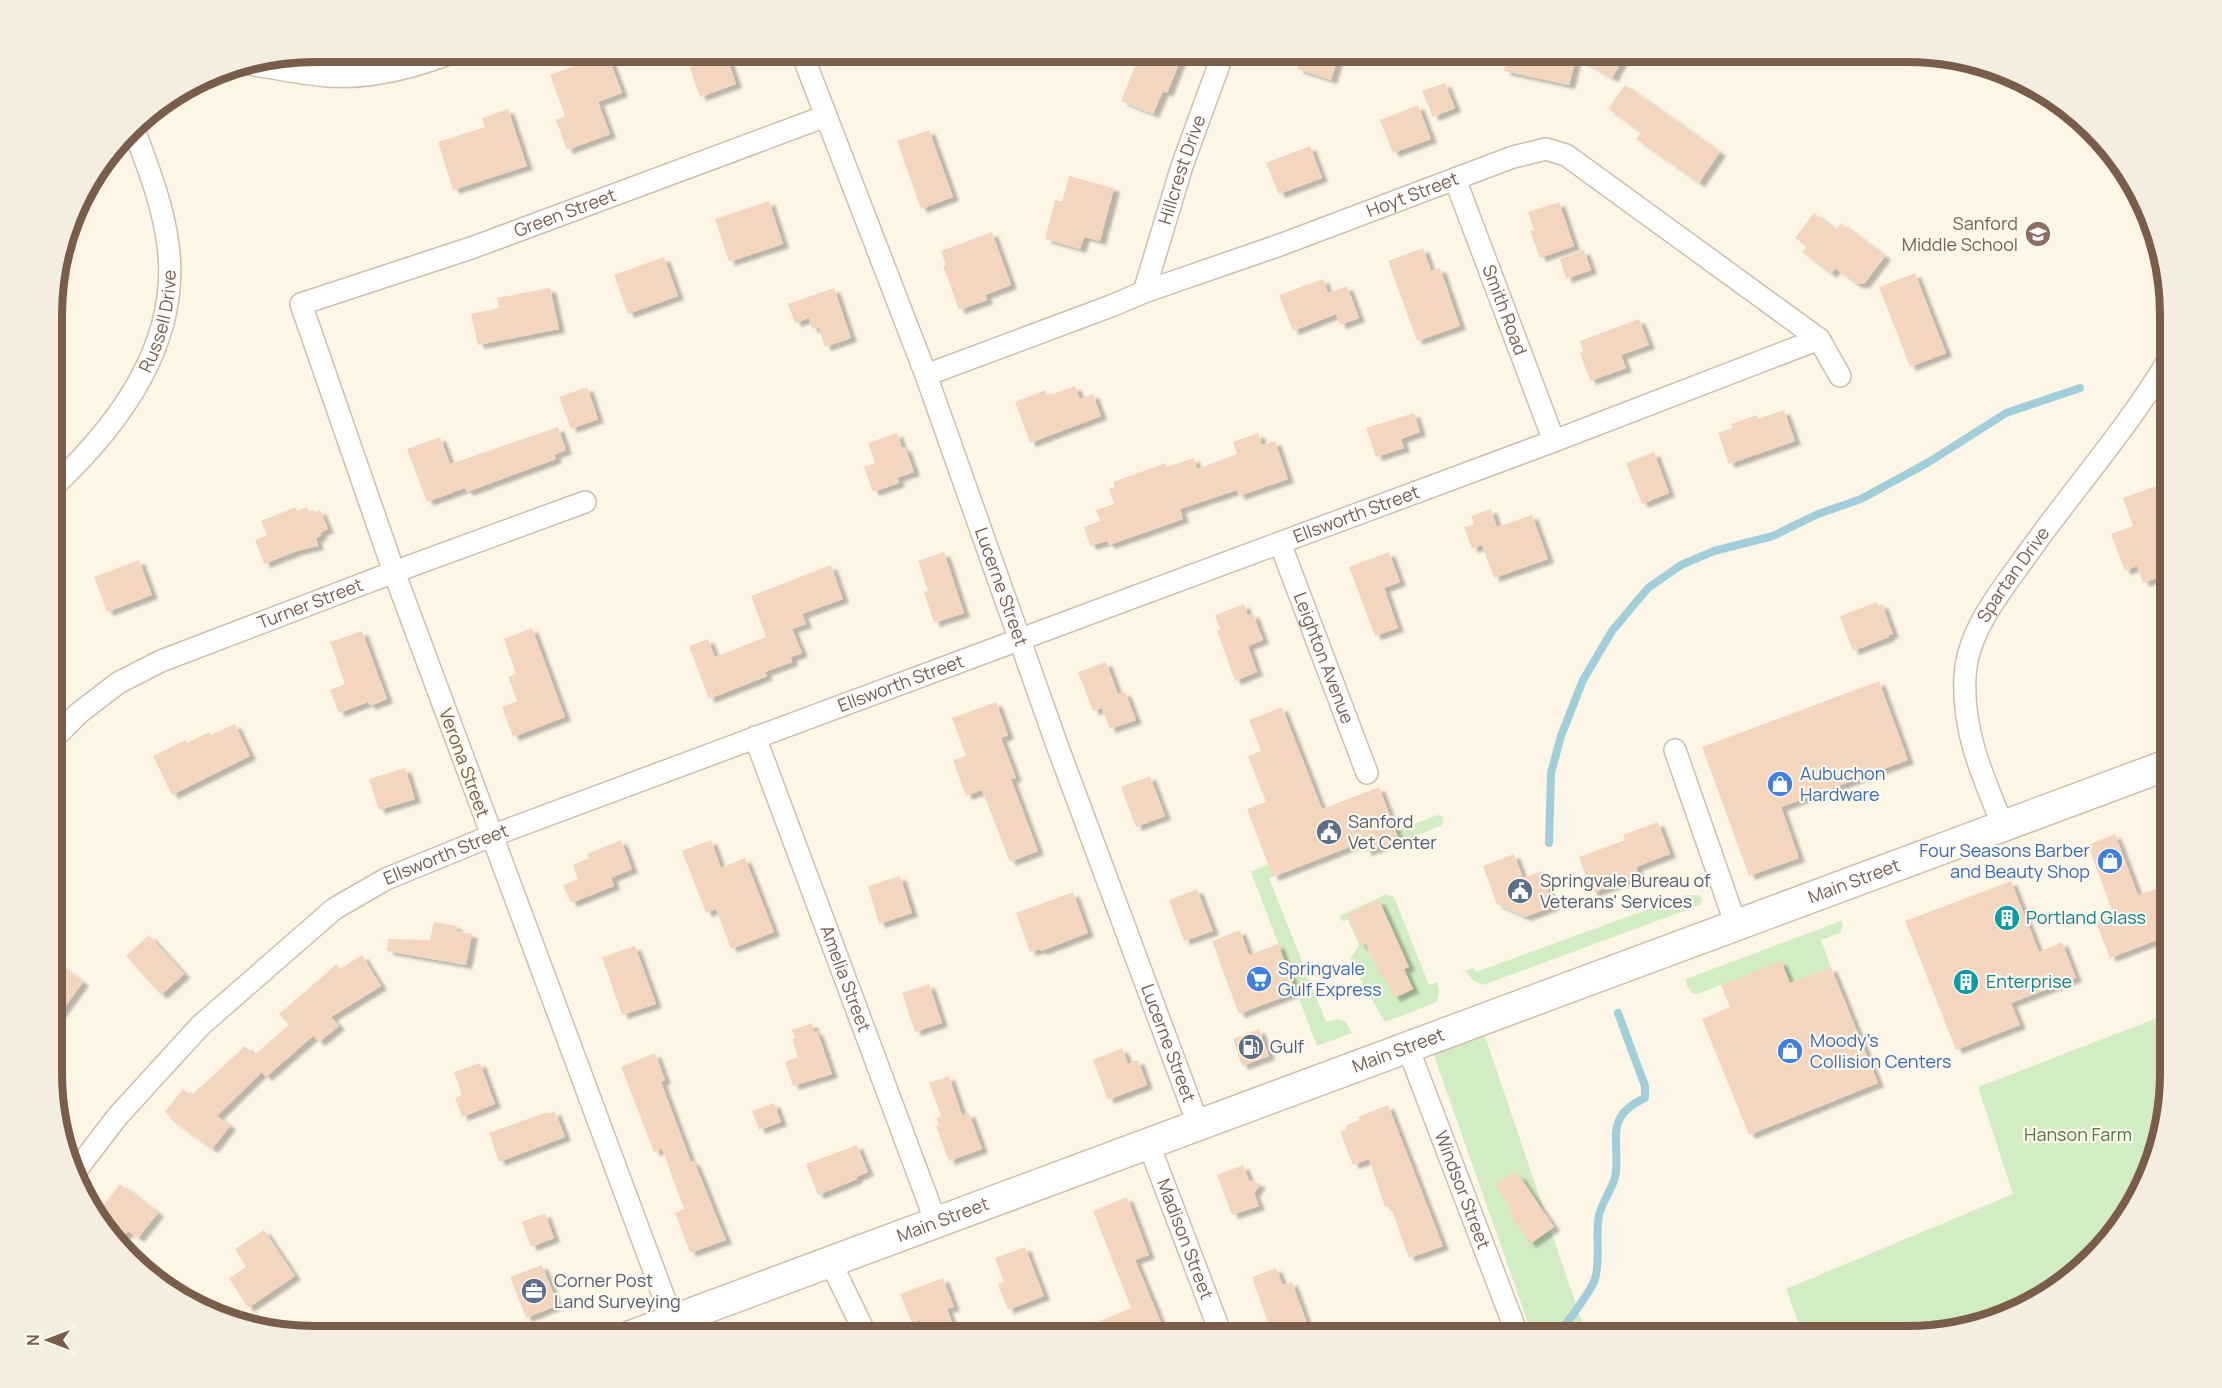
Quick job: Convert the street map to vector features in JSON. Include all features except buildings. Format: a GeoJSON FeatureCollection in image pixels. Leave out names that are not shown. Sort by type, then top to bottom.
{"type":"FeatureCollection","features":[{"type":"Feature","properties":{"kind":"main road","name":"Main Street"},"geometry":{"type":"LineString","coordinates":[[652,1327],[2160,768]]}},
{"type":"Feature","properties":{"kind":"street"},"geometry":{"type":"LineString","coordinates":[[264,66],[328,76],[360,76],[427,62]]}},
{"type":"Feature","properties":{"kind":"street","name":"Lucerne Street"},"geometry":{"type":"LineString","coordinates":[[805,62],[926,375],[1072,788],[1198,1124]]}},
{"type":"Feature","properties":{"kind":"street","name":"Hillcrest Drive"},"geometry":{"type":"LineString","coordinates":[[1144,292],[1173,194],[1220,62]]}},
{"type":"Feature","properties":{"kind":"street","name":"Green Street"},"geometry":{"type":"LineString","coordinates":[[302,304],[474,247],[826,116]]}},
{"type":"Feature","properties":{"kind":"street","name":"Russell Drive"},"geometry":{"type":"LineString","coordinates":[[62,479],[73,469],[134,392],[158,342],[165,313],[169,288],[168,246],[155,189],[136,136]]}},
{"type":"Feature","properties":{"kind":"street","name":"Hoyt Street"},"geometry":{"type":"LineString","coordinates":[[926,375],[1144,292],[1280,245],[1513,157],[1546,149],[1566,155],[1819,339],[1840,376]]}},
{"type":"Feature","properties":{"kind":"street","name":"Smith Road"},"geometry":{"type":"LineString","coordinates":[[1455,179],[1554,441]]}},
{"type":"Feature","properties":{"kind":"street","name":"Verona Street"},"geometry":{"type":"LineString","coordinates":[[302,304],[394,572],[672,1319]]}},
{"type":"Feature","properties":{"kind":"street","name":"Ellsworth Street"},"geometry":{"type":"LineString","coordinates":[[79,1166],[117,1116],[200,1026],[334,909],[386,879],[491,836],[1554,441],[1819,339]]}},
{"type":"Feature","properties":{"kind":"street","name":"Spartan Drive"},"geometry":{"type":"LineString","coordinates":[[2003,826],[1974,755],[1967,728],[1965,675],[1970,650],[1996,598],[2147,396],[2160,374]]}},
{"type":"Feature","properties":{"kind":"street","name":"Turner Street"},"geometry":{"type":"LineString","coordinates":[[62,729],[118,683],[161,661],[585,502]]}},
{"type":"Feature","properties":{"kind":"street","name":"Leighton Avenue"},"geometry":{"type":"LineString","coordinates":[[1280,543],[1367,773]]}},
{"type":"Feature","properties":{"kind":"street","name":"Amelia Street"},"geometry":{"type":"LineString","coordinates":[[755,737],[936,1222]]}},
{"type":"Feature","properties":{"kind":"street"},"geometry":{"type":"LineString","coordinates":[[1675,750],[1736,925]]}},
{"type":"Feature","properties":{"kind":"street","name":"Windsor Street"},"geometry":{"type":"LineString","coordinates":[[1408,1048],[1514,1327]]}},
{"type":"Feature","properties":{"kind":"street","name":"Madison Street"},"geometry":{"type":"LineString","coordinates":[[1148,1142],[1218,1327]]}},
{"type":"Feature","properties":{"kind":"street"},"geometry":{"type":"LineString","coordinates":[[830,1261],[862,1327]]}},
{"type":"Feature","properties":{"kind":"green space"},"geometry":{"type":"Polygon","coordinates":[[[1438,815],[1444,817],[1442,825],[1403,841],[1399,840],[1395,831],[1438,815]]]}},
{"type":"Feature","properties":{"kind":"green space"},"geometry":{"type":"Polygon","coordinates":[[[1268,864],[1273,877],[1269,878],[1326,1022],[1338,1019],[1345,1021],[1352,1033],[1317,1046],[1251,872],[1268,864]]]}},
{"type":"Feature","properties":{"kind":"green space"},"geometry":{"type":"Polygon","coordinates":[[[1386,894],[1394,897],[1429,985],[1437,982],[1439,991],[1437,1002],[1385,1022],[1351,963],[1350,960],[1359,945],[1348,920],[1342,921],[1340,916],[1386,894]]]}},
{"type":"Feature","properties":{"kind":"green space"},"geometry":{"type":"Polygon","coordinates":[[[1687,895],[1698,895],[1702,898],[1700,905],[1483,985],[1474,981],[1465,971],[1474,968],[1476,972],[1687,895]]]}},
{"type":"Feature","properties":{"kind":"green space"},"geometry":{"type":"Polygon","coordinates":[[[1841,921],[1843,926],[1840,933],[1821,940],[1831,967],[1790,983],[1721,985],[1698,994],[1693,994],[1687,986],[1686,979],[1841,921]]]}},
{"type":"Feature","properties":{"kind":"green space","name":"Hanson Farm"},"geometry":{"type":"Polygon","coordinates":[[[2160,1017],[2160,1090],[2156,1123],[2147,1155],[2127,1200],[2118,1214],[2098,1240],[2074,1264],[2034,1293],[1989,1313],[1957,1322],[1907,1327],[1800,1327],[1786,1289],[2013,1194],[1978,1087],[2160,1017]]]}},
{"type":"Feature","properties":{"kind":"green space"},"geometry":{"type":"Polygon","coordinates":[[[1483,1030],[1584,1327],[1529,1327],[1431,1047],[1483,1030]]]}},
{"type":"Feature","properties":{"kind":"waterway"},"geometry":{"type":"LineString","coordinates":[[1549,843],[1551,773],[1561,736],[1583,680],[1612,631],[1648,588],[1681,565],[1714,551],[1773,536],[1818,514],[1861,499],[1929,462],[2006,413],[2080,388]]}},
{"type":"Feature","properties":{"kind":"waterway"},"geometry":{"type":"LineString","coordinates":[[1564,1327],[1595,1279],[1598,1263],[1599,1215],[1615,1177],[1618,1123],[1631,1106],[1645,1098],[1645,1086],[1618,1013]]}},
{"type":"Feature","properties":{"kind":"place","name":"Sanford Middle School"},"geometry":{"type":"Point","coordinates":[2038,234]}},
{"type":"Feature","properties":{"kind":"place","name":"Aubuchon Hardware"},"geometry":{"type":"Point","coordinates":[1780,784]}},
{"type":"Feature","properties":{"kind":"place","name":"Sanford Vet Center"},"geometry":{"type":"Point","coordinates":[1329,832]}},
{"type":"Feature","properties":{"kind":"place","name":"Four Seasons Barber and Beauty Shop"},"geometry":{"type":"Point","coordinates":[2110,861]}},
{"type":"Feature","properties":{"kind":"place","name":"Springvale Bureau of Veterans' Services"},"geometry":{"type":"Point","coordinates":[1520,891]}},
{"type":"Feature","properties":{"kind":"place","name":"Portland Glass"},"geometry":{"type":"Point","coordinates":[2007,918]}},
{"type":"Feature","properties":{"kind":"place","name":"Springvale Gulf Express"},"geometry":{"type":"Point","coordinates":[1259,979]}},
{"type":"Feature","properties":{"kind":"place","name":"Enterprise"},"geometry":{"type":"Point","coordinates":[1966,982]}},
{"type":"Feature","properties":{"kind":"place","name":"Gulf"},"geometry":{"type":"Point","coordinates":[1251,1047]}},
{"type":"Feature","properties":{"kind":"place","name":"Moody’s Collision Centers"},"geometry":{"type":"Point","coordinates":[1790,1051]}},
{"type":"Feature","properties":{"kind":"place","name":"Corner Post Land Surveying"},"geometry":{"type":"Point","coordinates":[534,1291]}}]}
